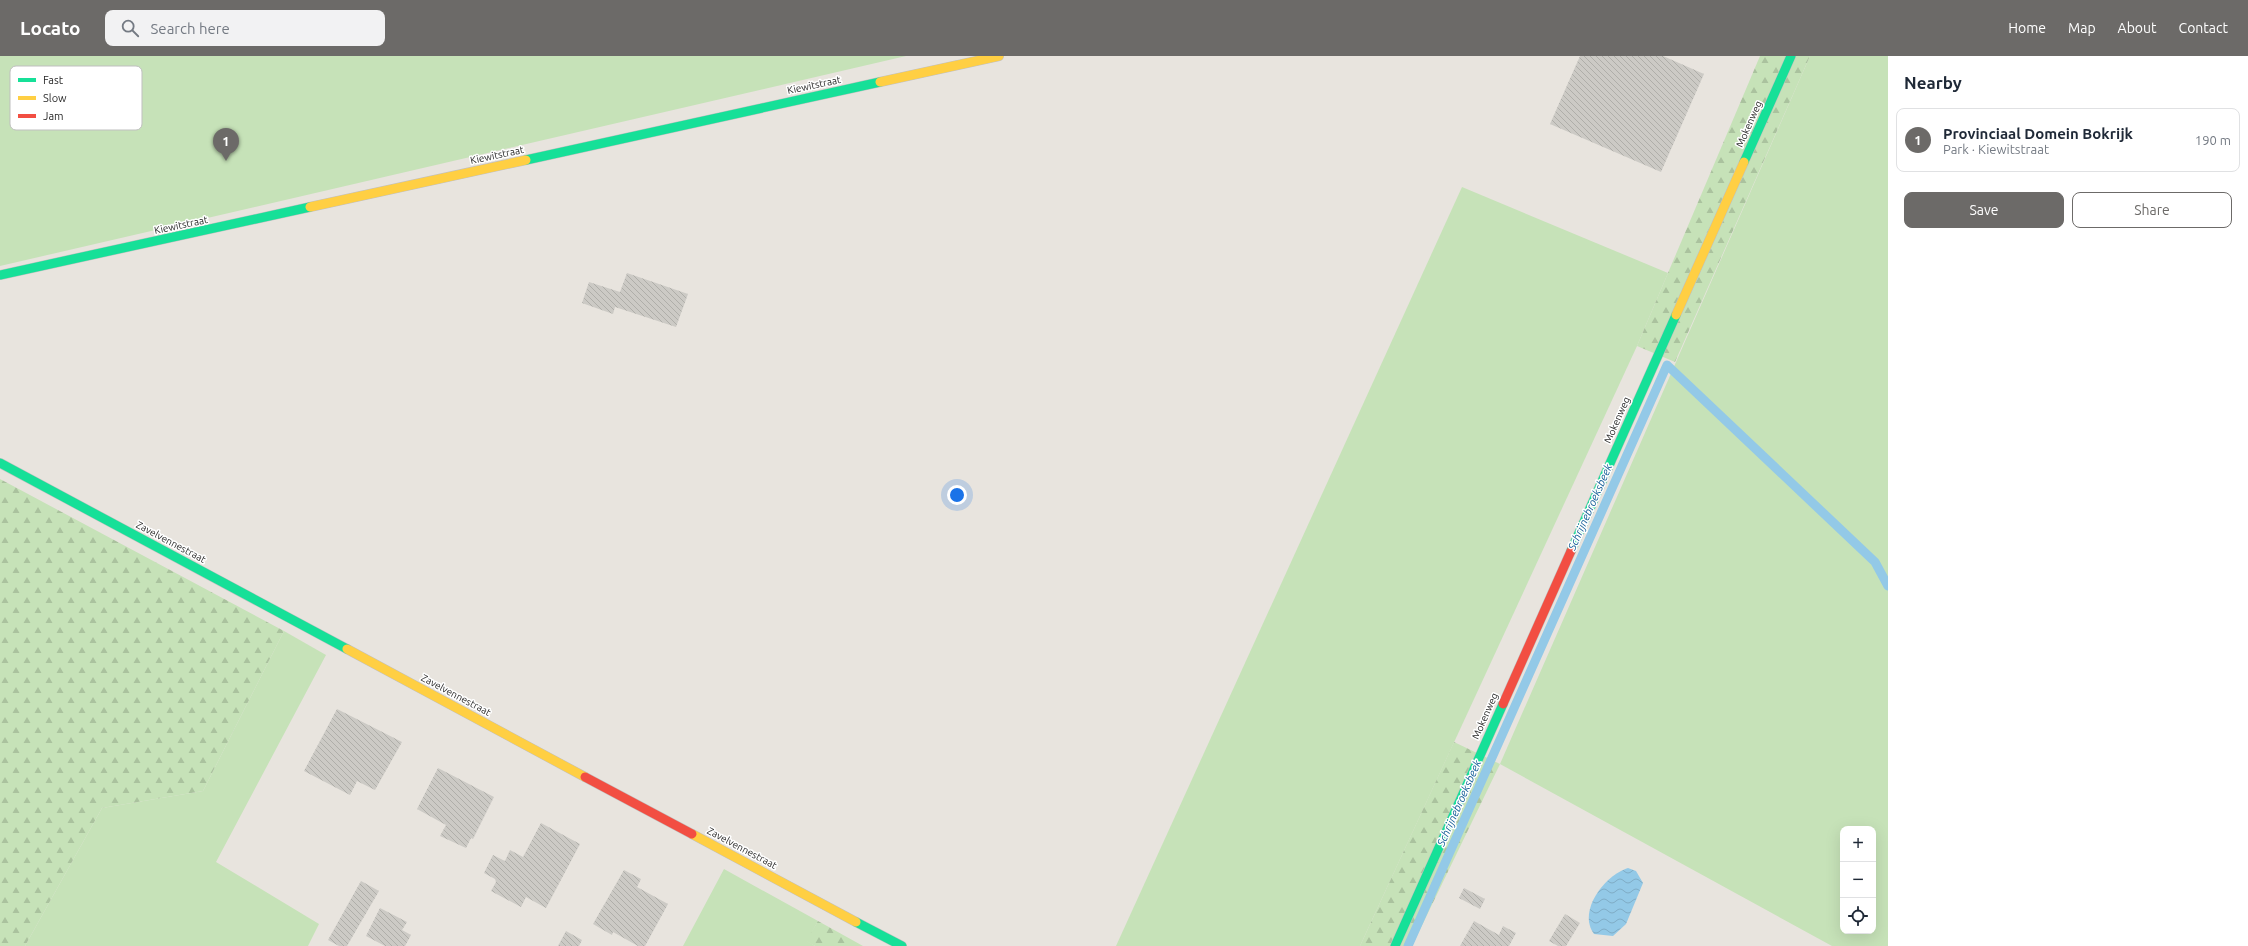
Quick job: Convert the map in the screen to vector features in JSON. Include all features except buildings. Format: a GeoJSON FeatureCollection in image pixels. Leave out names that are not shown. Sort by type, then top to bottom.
{"type":"FeatureCollection","features":[{"type":"Feature","properties":{"kind":"street","name":"Kiewitstraat"},"geometry":{"type":"LineString","coordinates":[[0,276],[999,56]]}},
{"type":"Feature","properties":{"kind":"street","name":"Mokenweg"},"geometry":{"type":"LineString","coordinates":[[1395,946],[1791,56]]}},
{"type":"Feature","properties":{"kind":"street","name":"Zavelvennestraat"},"geometry":{"type":"LineString","coordinates":[[0,463],[902,946]]}},
{"type":"Feature","properties":{"kind":"green space"},"geometry":{"type":"Polygon","coordinates":[[[0,56],[906,56],[0,266],[0,56]]]}},
{"type":"Feature","properties":{"kind":"green space"},"geometry":{"type":"Polygon","coordinates":[[[1760,56],[1810,56],[1675,362],[1637,346],[1760,56]]]}},
{"type":"Feature","properties":{"kind":"green space"},"geometry":{"type":"Polygon","coordinates":[[[1810,56],[1888,56],[1888,946],[1832,946],[1500,764],[1810,56]]]}},
{"type":"Feature","properties":{"kind":"green space"},"geometry":{"type":"Polygon","coordinates":[[[1462,187],[1668,273],[1637,346],[1360,946],[1116,946],[1462,187]]]}},
{"type":"Feature","properties":{"kind":"green space"},"geometry":{"type":"Polygon","coordinates":[[[0,479],[284,631],[203,791],[102,808],[25,946],[0,946],[0,479]]]}},
{"type":"Feature","properties":{"kind":"green space"},"geometry":{"type":"Polygon","coordinates":[[[284,631],[326,655],[216,862],[319,924],[308,946],[25,946],[102,808],[203,791],[284,631]]]}},
{"type":"Feature","properties":{"kind":"green space"},"geometry":{"type":"Polygon","coordinates":[[[1454,742],[1500,764],[1412,946],[1360,946],[1454,742]]]}},
{"type":"Feature","properties":{"kind":"green space"},"geometry":{"type":"Polygon","coordinates":[[[724,869],[818,921],[807,941],[815,946],[683,946],[724,869]]]}},
{"type":"Feature","properties":{"kind":"green space"},"geometry":{"type":"Polygon","coordinates":[[[818,921],[863,946],[815,946],[806,941],[818,921]]]}},
{"type":"Feature","properties":{"kind":"water"},"geometry":{"type":"Polygon","coordinates":[[[1628,868],[1636,871],[1643,883],[1626,924],[1613,936],[1594,934],[1590,925],[1589,915],[1591,905],[1596,895],[1611,878],[1628,868]]]}},
{"type":"Feature","properties":{"kind":"waterway","name":"Schrijnebroeksbeek"},"geometry":{"type":"LineString","coordinates":[[1408,946],[1667,365],[1875,562],[1888,586]]}},
{"type":"Feature","properties":{"kind":"traffic: fast"},"geometry":{"type":"LineString","coordinates":[[1744,162],[1791,56]]}},
{"type":"Feature","properties":{"kind":"traffic: fast"},"geometry":{"type":"LineString","coordinates":[[526,160],[880,82]]}},
{"type":"Feature","properties":{"kind":"traffic: fast"},"geometry":{"type":"LineString","coordinates":[[0,275],[310,207]]}},
{"type":"Feature","properties":{"kind":"traffic: fast"},"geometry":{"type":"LineString","coordinates":[[1571,551],[1676,315]]}},
{"type":"Feature","properties":{"kind":"traffic: fast"},"geometry":{"type":"LineString","coordinates":[[0,463],[347,649]]}},
{"type":"Feature","properties":{"kind":"traffic: fast"},"geometry":{"type":"LineString","coordinates":[[1395,946],[1503,704]]}},
{"type":"Feature","properties":{"kind":"traffic: fast"},"geometry":{"type":"LineString","coordinates":[[856,922],[902,946]]}},
{"type":"Feature","properties":{"kind":"traffic: slow"},"geometry":{"type":"LineString","coordinates":[[880,82],[999,56]]}},
{"type":"Feature","properties":{"kind":"traffic: slow"},"geometry":{"type":"LineString","coordinates":[[310,207],[526,160]]}},
{"type":"Feature","properties":{"kind":"traffic: slow"},"geometry":{"type":"LineString","coordinates":[[1676,315],[1744,162]]}},
{"type":"Feature","properties":{"kind":"traffic: slow"},"geometry":{"type":"LineString","coordinates":[[347,649],[585,777]]}},
{"type":"Feature","properties":{"kind":"traffic: slow"},"geometry":{"type":"LineString","coordinates":[[692,834],[856,922]]}},
{"type":"Feature","properties":{"kind":"traffic: jam"},"geometry":{"type":"LineString","coordinates":[[1503,704],[1571,551]]}},
{"type":"Feature","properties":{"kind":"traffic: jam"},"geometry":{"type":"LineString","coordinates":[[585,777],[692,834]]}},
{"type":"Feature","properties":{"kind":"place","name":"Provinciaal Domein Bokrijk"},"geometry":{"type":"Point","coordinates":[226,161]}}]}
